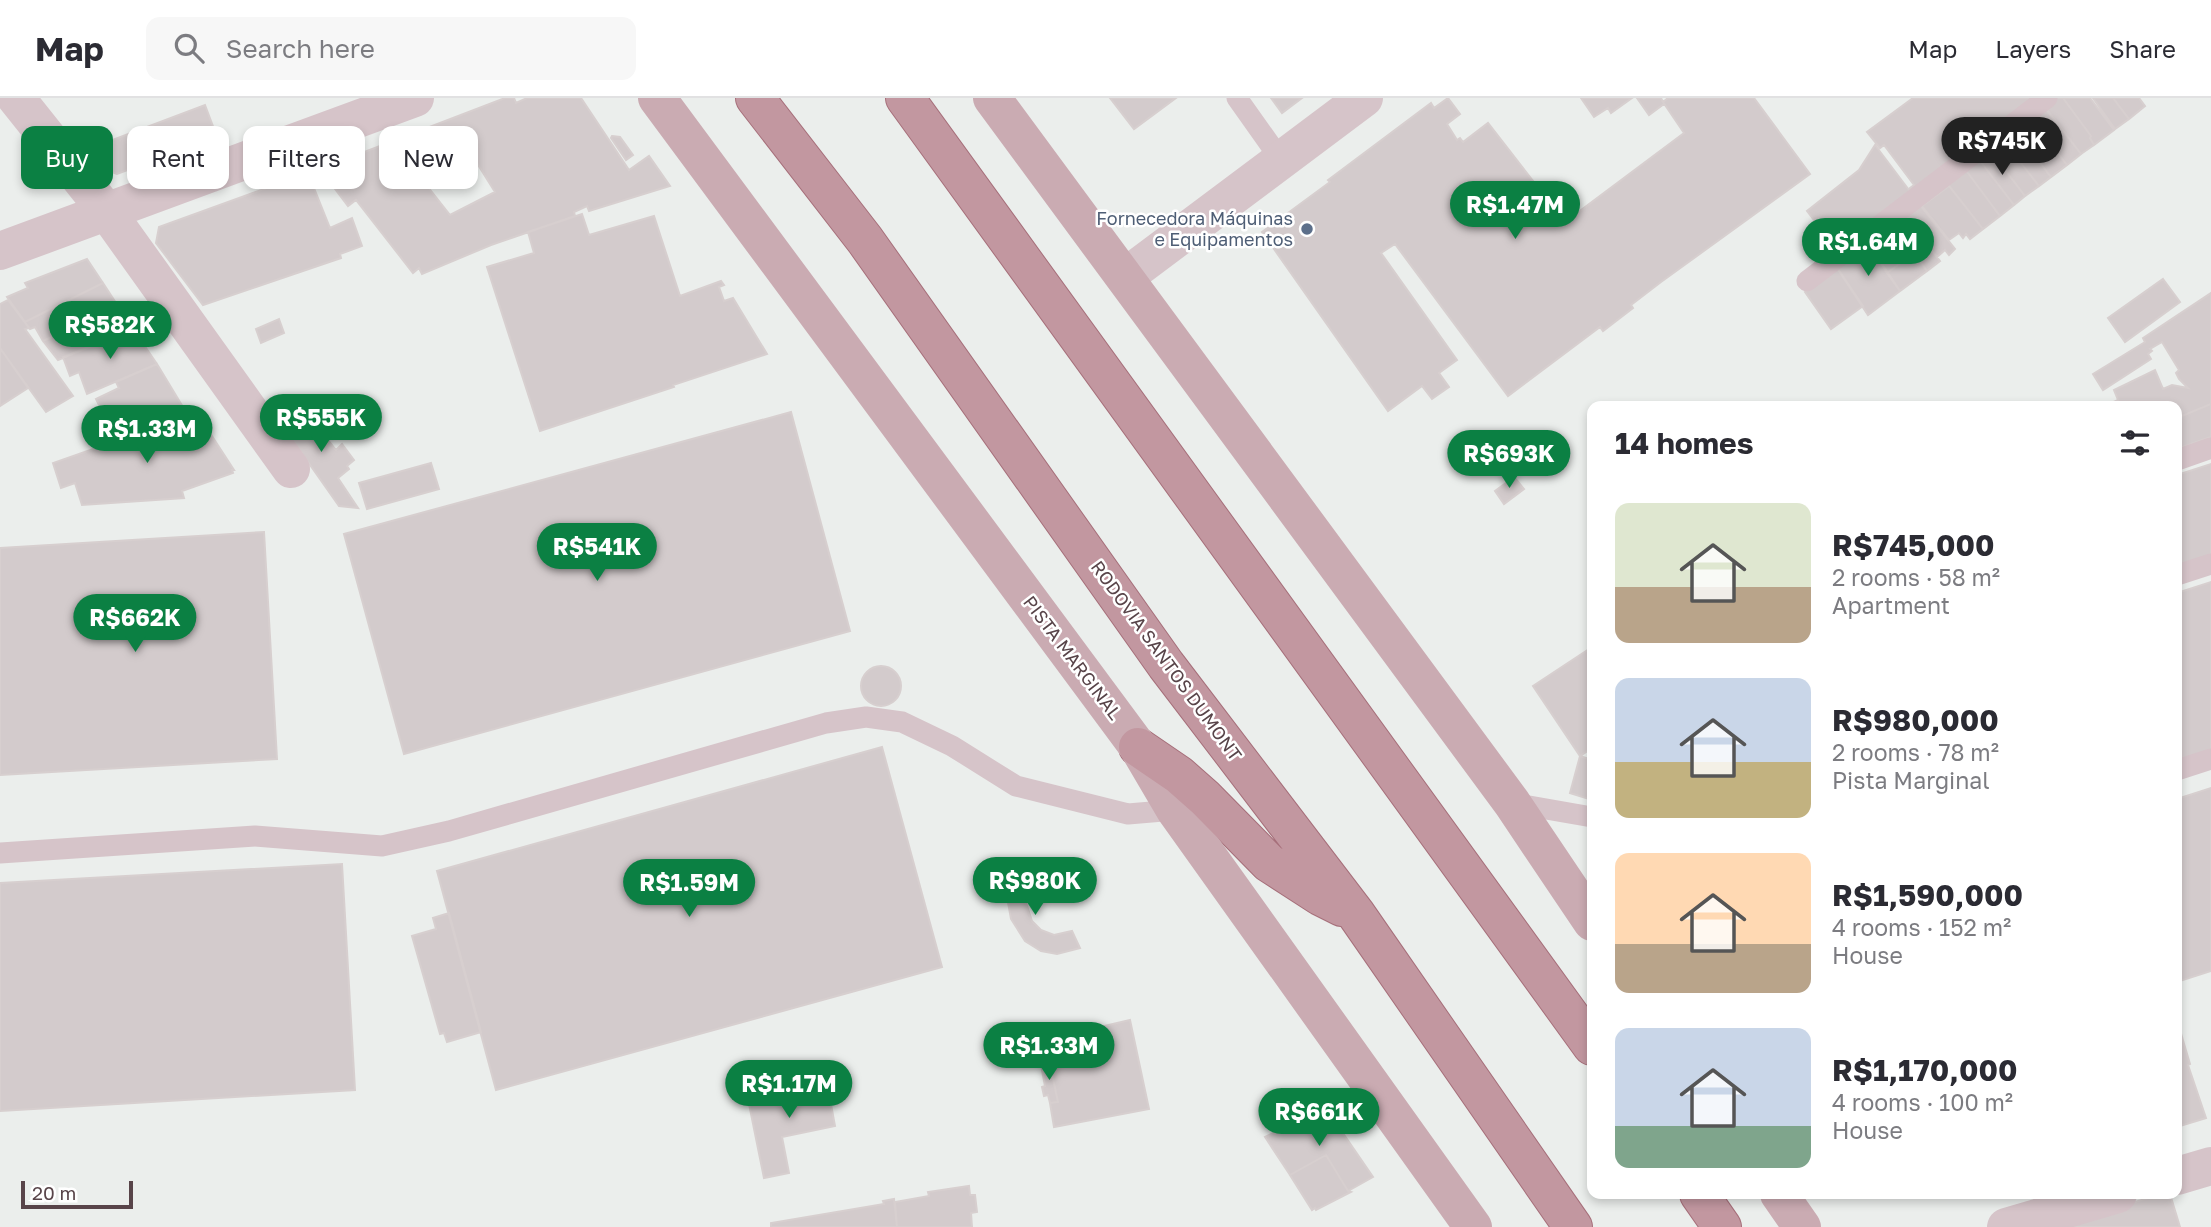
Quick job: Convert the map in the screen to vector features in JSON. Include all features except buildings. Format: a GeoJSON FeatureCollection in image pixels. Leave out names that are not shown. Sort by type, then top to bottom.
{"type":"FeatureCollection","features":[{"type":"Feature","properties":{"kind":"highway","name":"RODOVIA SANTOS DUMONT"},"geometry":{"type":"LineString","coordinates":[[755,98],[865,240],[1166,665],[1356,914],[1573,1227]]}},
{"type":"Feature","properties":{"kind":"highway"},"geometry":{"type":"LineString","coordinates":[[905,98],[1587,1039]]}},
{"type":"Feature","properties":{"kind":"highway"},"geometry":{"type":"LineString","coordinates":[[1138,747],[1179,775],[1206,798],[1269,863],[1320,896],[1356,914]]}},
{"type":"Feature","properties":{"kind":"highway"},"geometry":{"type":"LineString","coordinates":[[1702,1199],[1722,1227]]}},
{"type":"Feature","properties":{"kind":"main road","name":"PISTA MARGINAL"},"geometry":{"type":"LineString","coordinates":[[657,98],[1138,747],[1175,810],[1473,1227]]}},
{"type":"Feature","properties":{"kind":"main road"},"geometry":{"type":"LineString","coordinates":[[992,98],[1511,803],[1587,915]]}},
{"type":"Feature","properties":{"kind":"main road"},"geometry":{"type":"LineString","coordinates":[[1782,1199],[1802,1227]]}},
{"type":"Feature","properties":{"kind":"street"},"geometry":{"type":"LineString","coordinates":[[16,98],[107,212],[291,469]]}},
{"type":"Feature","properties":{"kind":"street"},"geometry":{"type":"LineString","coordinates":[[0,251],[415,98]]}},
{"type":"Feature","properties":{"kind":"street"},"geometry":{"type":"LineString","coordinates":[[1125,277],[1364,98]]}},
{"type":"Feature","properties":{"kind":"street"},"geometry":{"type":"LineString","coordinates":[[2182,1175],[2211,1166]]}},
{"type":"Feature","properties":{"kind":"street"},"geometry":{"type":"LineString","coordinates":[[2006,1227],[2101,1199]]}},
{"type":"Feature","properties":{"kind":"lane"},"geometry":{"type":"LineString","coordinates":[[1237,98],[1281,160]]}},
{"type":"Feature","properties":{"kind":"lane"},"geometry":{"type":"LineString","coordinates":[[1807,281],[2047,98]]}},
{"type":"Feature","properties":{"kind":"lane"},"geometry":{"type":"LineString","coordinates":[[2182,458],[2211,448]]}},
{"type":"Feature","properties":{"kind":"lane"},"geometry":{"type":"LineString","coordinates":[[2182,573],[2211,564]]}},
{"type":"Feature","properties":{"kind":"lane"},"geometry":{"type":"LineString","coordinates":[[0,853],[255,836],[382,846],[449,831],[826,723],[866,717],[902,722],[952,746],[1016,786],[1128,814],[1175,810]]}},
{"type":"Feature","properties":{"kind":"lane"},"geometry":{"type":"LineString","coordinates":[[2182,768],[2211,759]]}},
{"type":"Feature","properties":{"kind":"lane"},"geometry":{"type":"LineString","coordinates":[[1511,803],[1587,816]]}},
{"type":"Feature","properties":{"kind":"place","name":"Fornecedora Máquinas e Equipamentos"},"geometry":{"type":"Point","coordinates":[1307,229]}}]}
